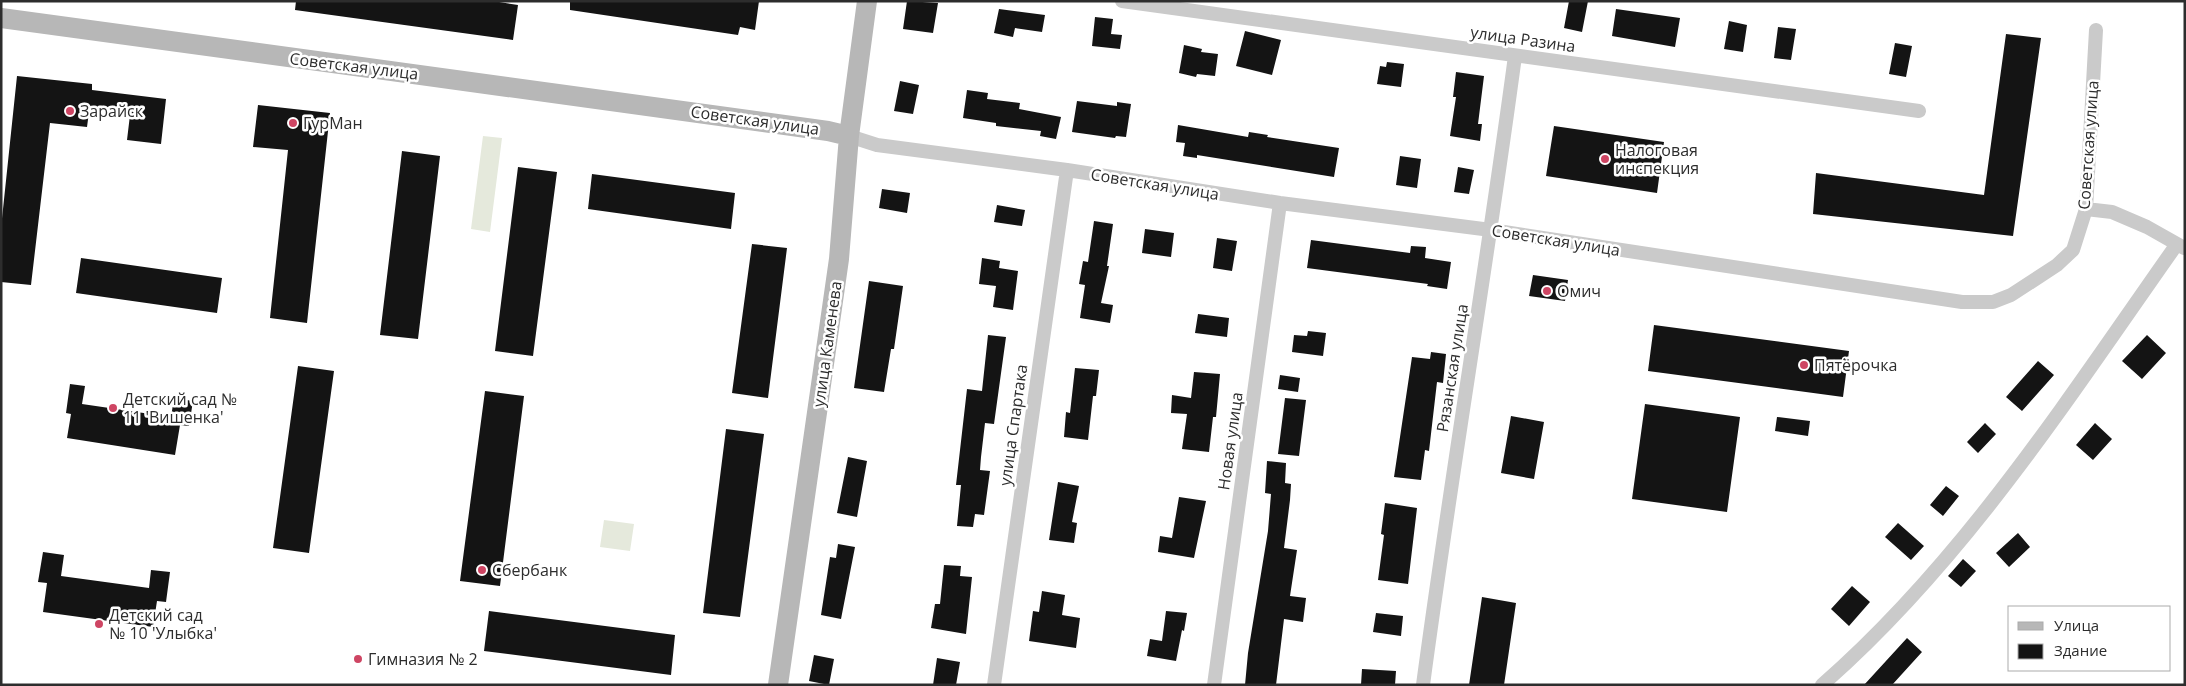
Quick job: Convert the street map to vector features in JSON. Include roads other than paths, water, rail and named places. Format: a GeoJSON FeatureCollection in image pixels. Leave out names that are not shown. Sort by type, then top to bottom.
{"type":"FeatureCollection","features":[{"type":"Feature","properties":{"kind":"street","name":"улица Каменева"},"geometry":{"type":"LineString","coordinates":[[778,685],[839,259],[849,136],[867,1]]}},
{"type":"Feature","properties":{"kind":"street","name":"улица Разина"},"geometry":{"type":"LineString","coordinates":[[1122,1],[1919,112]]}},
{"type":"Feature","properties":{"kind":"street","name":"Советская улица"},"geometry":{"type":"LineString","coordinates":[[1,18],[828,131],[877,144],[1067,170],[1280,203],[1492,230],[1962,302],[1993,302],[2011,295],[2057,265],[2073,250],[2086,209],[2096,30]]}},
{"type":"Feature","properties":{"kind":"street","name":"Рязанская улица"},"geometry":{"type":"LineString","coordinates":[[1423,685],[1439,567],[1492,230],[1515,56]]}},
{"type":"Feature","properties":{"kind":"street","name":"улица Спартака"},"geometry":{"type":"LineString","coordinates":[[994,685],[1067,170]]}},
{"type":"Feature","properties":{"kind":"street","name":"Новая улица"},"geometry":{"type":"LineString","coordinates":[[1214,685],[1280,203]]}},
{"type":"Feature","properties":{"kind":"street"},"geometry":{"type":"LineString","coordinates":[[1822,685],[1868,642],[1932,576],[2034,446],[2181,246],[2147,227],[2112,212],[2086,209]]}},
{"type":"Feature","properties":{"kind":"place","name":"Зарайск"},"geometry":{"type":"Point","coordinates":[70,111]}},
{"type":"Feature","properties":{"kind":"place","name":"ГурМан"},"geometry":{"type":"Point","coordinates":[293,123]}},
{"type":"Feature","properties":{"kind":"place","name":"Налоговая инспекция"},"geometry":{"type":"Point","coordinates":[1605,159]}},
{"type":"Feature","properties":{"kind":"place","name":"Омич"},"geometry":{"type":"Point","coordinates":[1547,291]}},
{"type":"Feature","properties":{"kind":"place","name":"Пятёрочка"},"geometry":{"type":"Point","coordinates":[1804,365]}},
{"type":"Feature","properties":{"kind":"place","name":"Детский сад № 11 'Вишенка'"},"geometry":{"type":"Point","coordinates":[113,408]}},
{"type":"Feature","properties":{"kind":"place","name":"Сбербанк"},"geometry":{"type":"Point","coordinates":[482,570]}},
{"type":"Feature","properties":{"kind":"place","name":"Детский сад № 10 'Улыбка'"},"geometry":{"type":"Point","coordinates":[99,624]}},
{"type":"Feature","properties":{"kind":"place","name":"Гимназия № 2"},"geometry":{"type":"Point","coordinates":[358,659]}}]}
